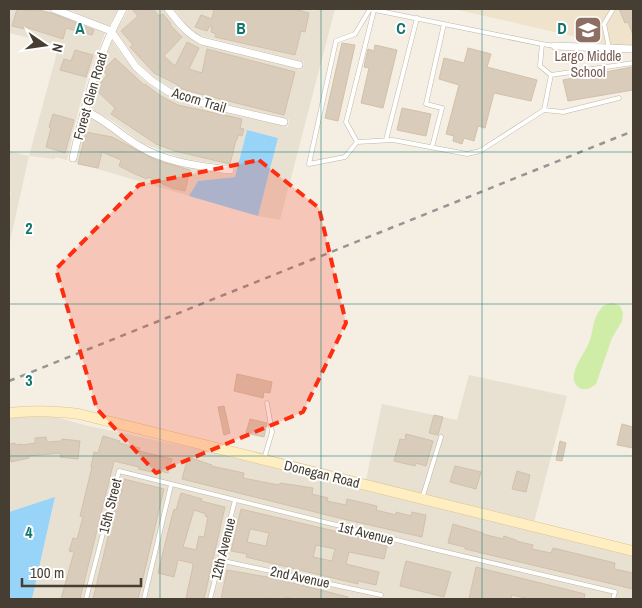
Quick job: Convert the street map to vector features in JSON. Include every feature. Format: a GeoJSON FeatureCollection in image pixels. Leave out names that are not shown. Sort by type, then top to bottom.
{"type":"FeatureCollection","features":[{"type":"Feature","properties":{"kind":"street"},"geometry":{"type":"LineString","coordinates":[[54,9],[111,32]]}},
{"type":"Feature","properties":{"kind":"street","name":"Forest Glen Road"},"geometry":{"type":"LineString","coordinates":[[73,158],[91,81],[111,32],[123,9]]}},
{"type":"Feature","properties":{"kind":"street"},"geometry":{"type":"LineString","coordinates":[[168,9],[190,35],[202,41],[299,65]]}},
{"type":"Feature","properties":{"kind":"street","name":"Acorn Trail"},"geometry":{"type":"LineString","coordinates":[[111,32],[136,67],[169,92],[201,103],[284,122]]}},
{"type":"Feature","properties":{"kind":"street"},"geometry":{"type":"LineString","coordinates":[[555,46],[633,49]]}},
{"type":"Feature","properties":{"kind":"street"},"geometry":{"type":"LineString","coordinates":[[84,110],[111,124],[140,147],[183,162],[230,170]]}},
{"type":"Feature","properties":{"kind":"street","name":"Donegan Road"},"geometry":{"type":"LineString","coordinates":[[9,413],[31,410],[79,414],[633,551]]}},
{"type":"Feature","properties":{"kind":"lane"},"geometry":{"type":"LineString","coordinates":[[555,46],[370,9],[354,34],[336,42],[309,164],[345,158],[357,142],[386,140],[467,154],[480,150],[544,110],[563,112],[618,98]]}},
{"type":"Feature","properties":{"kind":"lane"},"geometry":{"type":"LineString","coordinates":[[609,48],[604,24],[613,9]]}},
{"type":"Feature","properties":{"kind":"lane"},"geometry":{"type":"LineString","coordinates":[[357,142],[346,122],[374,10]]}},
{"type":"Feature","properties":{"kind":"lane"},"geometry":{"type":"LineString","coordinates":[[386,140],[417,18]]}},
{"type":"Feature","properties":{"kind":"lane"},"geometry":{"type":"LineString","coordinates":[[432,147],[442,108],[426,104],[444,24]]}},
{"type":"Feature","properties":{"kind":"lane"},"geometry":{"type":"LineString","coordinates":[[542,44],[540,66],[551,75],[633,63]]}},
{"type":"Feature","properties":{"kind":"lane"},"geometry":{"type":"LineString","coordinates":[[544,110],[551,75]]}},
{"type":"Feature","properties":{"kind":"lane"},"geometry":{"type":"LineString","coordinates":[[264,460],[272,432],[267,404]]}},
{"type":"Feature","properties":{"kind":"lane"},"geometry":{"type":"LineString","coordinates":[[422,499],[441,437]]}},
{"type":"Feature","properties":{"kind":"lane","name":"1st Avenue"},"geometry":{"type":"LineString","coordinates":[[119,471],[423,547],[614,592],[613,599]]}},
{"type":"Feature","properties":{"kind":"lane","name":"15th Street"},"geometry":{"type":"LineString","coordinates":[[86,599],[119,471]]}},
{"type":"Feature","properties":{"kind":"lane"},"geometry":{"type":"LineString","coordinates":[[144,599],[171,484]]}},
{"type":"Feature","properties":{"kind":"lane","name":"12th Avenue"},"geometry":{"type":"LineString","coordinates":[[210,599],[235,500]]}},
{"type":"Feature","properties":{"kind":"lane","name":"2nd Avenue"},"geometry":{"type":"LineString","coordinates":[[219,560],[381,595]]}},
{"type":"Feature","properties":{"kind":"highlighted area"},"geometry":{"type":"Polygon","coordinates":[[[259,160],[319,208],[346,323],[303,412],[156,473],[97,409],[56,269],[139,185],[259,160]]]}},
{"type":"Feature","properties":{"kind":"shaded area"},"geometry":{"type":"Polygon","coordinates":[[[9,9],[36,9],[59,14],[105,33],[87,79],[67,160],[55,157],[55,159],[29,156],[59,45],[9,33],[9,9]]]}},
{"type":"Feature","properties":{"kind":"shaded area"},"geometry":{"type":"Polygon","coordinates":[[[67,9],[118,9],[109,26],[67,9]]]}},
{"type":"Feature","properties":{"kind":"shaded area"},"geometry":{"type":"Polygon","coordinates":[[[129,9],[163,9],[180,31],[194,42],[302,70],[304,62],[198,35],[187,26],[174,9],[305,9],[316,11],[317,9],[335,9],[280,220],[258,216],[278,138],[247,130],[235,177],[198,181],[189,196],[74,162],[76,162],[87,116],[108,128],[137,150],[159,159],[182,167],[234,174],[235,166],[184,159],[142,143],[113,121],[89,108],[96,82],[112,41],[140,77],[167,96],[200,107],[288,127],[289,119],[191,96],[171,88],[155,78],[140,64],[116,31],[129,9]]]}},
{"type":"Feature","properties":{"kind":"shaded area","name":"Largo Middle School"},"geometry":{"type":"Polygon","coordinates":[[[454,9],[633,9],[633,50],[454,9]]]}},
{"type":"Feature","properties":{"kind":"shaded area"},"geometry":{"type":"Polygon","coordinates":[[[9,151],[29,156],[9,246],[9,202],[11,192],[9,189],[9,151]]]}},
{"type":"Feature","properties":{"kind":"shaded area"},"geometry":{"type":"Polygon","coordinates":[[[469,375],[567,396],[534,522],[366,480],[382,404],[457,420],[469,375]]]}},
{"type":"Feature","properties":{"kind":"shaded area"},"geometry":{"type":"Polygon","coordinates":[[[48,415],[88,426],[228,455],[633,555],[633,599],[32,599],[55,498],[9,512],[9,418],[48,415]]]}},
{"type":"Feature","properties":{"kind":"green space"},"geometry":{"type":"Polygon","coordinates":[[[613,303],[620,306],[623,313],[622,321],[612,338],[596,384],[587,389],[580,388],[575,382],[575,370],[588,345],[598,313],[607,304],[613,303]]]}},
{"type":"Feature","properties":{"kind":"water"},"geometry":{"type":"Polygon","coordinates":[[[247,130],[278,138],[258,216],[189,196],[198,181],[235,177],[247,130]]]}},
{"type":"Feature","properties":{"kind":"water"},"geometry":{"type":"Polygon","coordinates":[[[55,497],[32,599],[9,599],[9,512],[55,497]]]}},
{"type":"Feature","properties":{"kind":"building"},"geometry":{"type":"Polygon","coordinates":[[[17,9],[35,11],[35,9],[51,13],[94,30],[92,35],[66,28],[63,39],[25,27],[25,29],[12,26],[17,9]]]}},
{"type":"Feature","properties":{"kind":"building"},"geometry":{"type":"Polygon","coordinates":[[[132,9],[153,9],[159,16],[163,14],[170,25],[182,37],[164,56],[175,66],[187,42],[199,48],[189,69],[202,73],[207,49],[295,72],[284,115],[177,87],[178,85],[154,73],[130,47],[133,45],[121,31],[138,16],[132,9]]]}},
{"type":"Feature","properties":{"kind":"building"},"geometry":{"type":"Polygon","coordinates":[[[214,9],[294,9],[309,13],[305,32],[301,31],[295,55],[215,37],[216,34],[211,32],[212,26],[207,31],[195,27],[201,15],[212,19],[214,9]]]}},
{"type":"Feature","properties":{"kind":"building"},"geometry":{"type":"Polygon","coordinates":[[[619,9],[633,9],[633,35],[628,22],[625,23],[619,9]]]}},
{"type":"Feature","properties":{"kind":"building"},"geometry":{"type":"Polygon","coordinates":[[[342,43],[355,45],[338,121],[325,118],[342,43]]]}},
{"type":"Feature","properties":{"kind":"building"},"geometry":{"type":"Polygon","coordinates":[[[375,45],[397,50],[383,108],[361,103],[369,68],[364,67],[368,49],[374,51],[375,45]]]}},
{"type":"Feature","properties":{"kind":"building"},"geometry":{"type":"Polygon","coordinates":[[[468,48],[491,54],[487,67],[537,80],[531,101],[494,93],[485,128],[478,126],[474,141],[464,138],[462,144],[453,141],[454,136],[446,134],[459,85],[439,79],[444,58],[464,63],[468,48]]]}},
{"type":"Feature","properties":{"kind":"building"},"geometry":{"type":"Polygon","coordinates":[[[75,50],[93,55],[86,77],[60,70],[64,59],[71,61],[75,50]]]}},
{"type":"Feature","properties":{"kind":"building"},"geometry":{"type":"Polygon","coordinates":[[[115,58],[144,85],[178,105],[242,119],[240,128],[244,129],[242,136],[238,135],[236,140],[230,164],[175,151],[156,144],[111,114],[115,108],[96,90],[107,75],[103,70],[115,58]]]}},
{"type":"Feature","properties":{"kind":"building"},"geometry":{"type":"Polygon","coordinates":[[[632,67],[633,90],[568,101],[563,80],[632,67]]]}},
{"type":"Feature","properties":{"kind":"building"},"geometry":{"type":"Polygon","coordinates":[[[402,108],[431,114],[426,136],[397,130],[402,108]]]}},
{"type":"Feature","properties":{"kind":"building"},"geometry":{"type":"Polygon","coordinates":[[[53,114],[74,120],[65,153],[46,147],[53,114]]]}},
{"type":"Feature","properties":{"kind":"building"},"geometry":{"type":"Polygon","coordinates":[[[86,132],[112,137],[158,161],[190,170],[185,191],[135,174],[119,166],[121,160],[102,152],[98,168],[78,164],[86,132]]]}},
{"type":"Feature","properties":{"kind":"building"},"geometry":{"type":"Polygon","coordinates":[[[237,374],[272,382],[270,393],[264,392],[263,398],[234,391],[237,374]]]}},
{"type":"Feature","properties":{"kind":"building"},"geometry":{"type":"Polygon","coordinates":[[[224,406],[230,433],[224,435],[218,407],[224,406]]]}},
{"type":"Feature","properties":{"kind":"building"},"geometry":{"type":"Polygon","coordinates":[[[434,415],[443,417],[438,435],[429,433],[434,415]]]}},
{"type":"Feature","properties":{"kind":"building"},"geometry":{"type":"Polygon","coordinates":[[[250,419],[267,423],[264,437],[246,433],[250,419]]]}},
{"type":"Feature","properties":{"kind":"building"},"geometry":{"type":"Polygon","coordinates":[[[622,424],[633,427],[633,448],[617,445],[622,424]]]}},
{"type":"Feature","properties":{"kind":"building"},"geometry":{"type":"Polygon","coordinates":[[[406,434],[433,441],[426,466],[416,463],[415,466],[394,461],[400,439],[405,440],[406,434]]]}},
{"type":"Feature","properties":{"kind":"building"},"geometry":{"type":"Polygon","coordinates":[[[103,436],[120,441],[119,443],[140,448],[139,451],[172,459],[168,473],[152,469],[152,472],[138,469],[139,467],[114,461],[80,599],[61,599],[74,552],[69,551],[73,538],[77,539],[83,517],[80,516],[94,452],[98,453],[103,436]]]}},
{"type":"Feature","properties":{"kind":"building"},"geometry":{"type":"Polygon","coordinates":[[[46,437],[47,442],[62,441],[62,439],[80,441],[78,459],[60,457],[61,453],[29,456],[29,458],[11,462],[9,444],[35,443],[35,438],[46,437]]]}},
{"type":"Feature","properties":{"kind":"building"},"geometry":{"type":"Polygon","coordinates":[[[560,441],[566,443],[562,461],[556,460],[560,441]]]}},
{"type":"Feature","properties":{"kind":"building"},"geometry":{"type":"Polygon","coordinates":[[[188,457],[211,466],[244,473],[243,478],[279,485],[280,483],[313,488],[312,494],[328,498],[327,501],[346,505],[347,499],[377,506],[376,510],[396,515],[396,512],[411,516],[412,512],[426,515],[422,537],[182,479],[188,457]]]}},
{"type":"Feature","properties":{"kind":"building"},"geometry":{"type":"Polygon","coordinates":[[[455,466],[481,472],[476,489],[450,482],[455,466]]]}},
{"type":"Feature","properties":{"kind":"building"},"geometry":{"type":"Polygon","coordinates":[[[517,471],[530,475],[526,492],[512,489],[517,471]]]}},
{"type":"Feature","properties":{"kind":"building"},"geometry":{"type":"Polygon","coordinates":[[[124,479],[164,489],[138,599],[93,599],[115,508],[119,494],[121,494],[124,479]]]}},
{"type":"Feature","properties":{"kind":"building"},"geometry":{"type":"Polygon","coordinates":[[[181,493],[202,499],[201,501],[225,507],[204,599],[186,598],[192,563],[178,560],[174,577],[158,573],[174,509],[176,510],[181,493]],[[194,510],[183,547],[196,550],[199,536],[204,537],[208,517],[205,516],[206,514],[194,510]]]}},
{"type":"Feature","properties":{"kind":"building"},"geometry":{"type":"Polygon","coordinates":[[[241,509],[368,539],[368,541],[387,546],[384,559],[349,552],[346,564],[379,572],[376,585],[358,581],[358,584],[246,557],[247,554],[231,551],[241,509]],[[250,529],[247,542],[266,546],[269,533],[250,529]],[[316,545],[313,557],[332,561],[335,549],[316,545]]]}},
{"type":"Feature","properties":{"kind":"building"},"geometry":{"type":"Polygon","coordinates":[[[453,524],[483,534],[503,539],[504,536],[533,545],[532,549],[551,553],[553,548],[615,563],[614,569],[633,573],[633,589],[465,549],[465,547],[448,543],[453,524]]]}},
{"type":"Feature","properties":{"kind":"building"},"geometry":{"type":"Polygon","coordinates":[[[406,561],[451,572],[444,597],[400,586],[406,561]]]}},
{"type":"Feature","properties":{"kind":"building"},"geometry":{"type":"Polygon","coordinates":[[[476,567],[585,594],[584,599],[530,599],[512,595],[511,599],[469,599],[476,567]]]}},
{"type":"Feature","properties":{"kind":"building"},"geometry":{"type":"Polygon","coordinates":[[[227,570],[273,578],[348,597],[348,599],[296,599],[285,597],[284,599],[221,599],[227,570]]]}},
{"type":"Feature","properties":{"kind":"railway"},"geometry":{"type":"LineString","coordinates":[[9,381],[633,131]]}},
{"type":"Feature","properties":{"kind":"place","name":"Largo Middle School"},"geometry":{"type":"Point","coordinates":[588,30]}}]}
